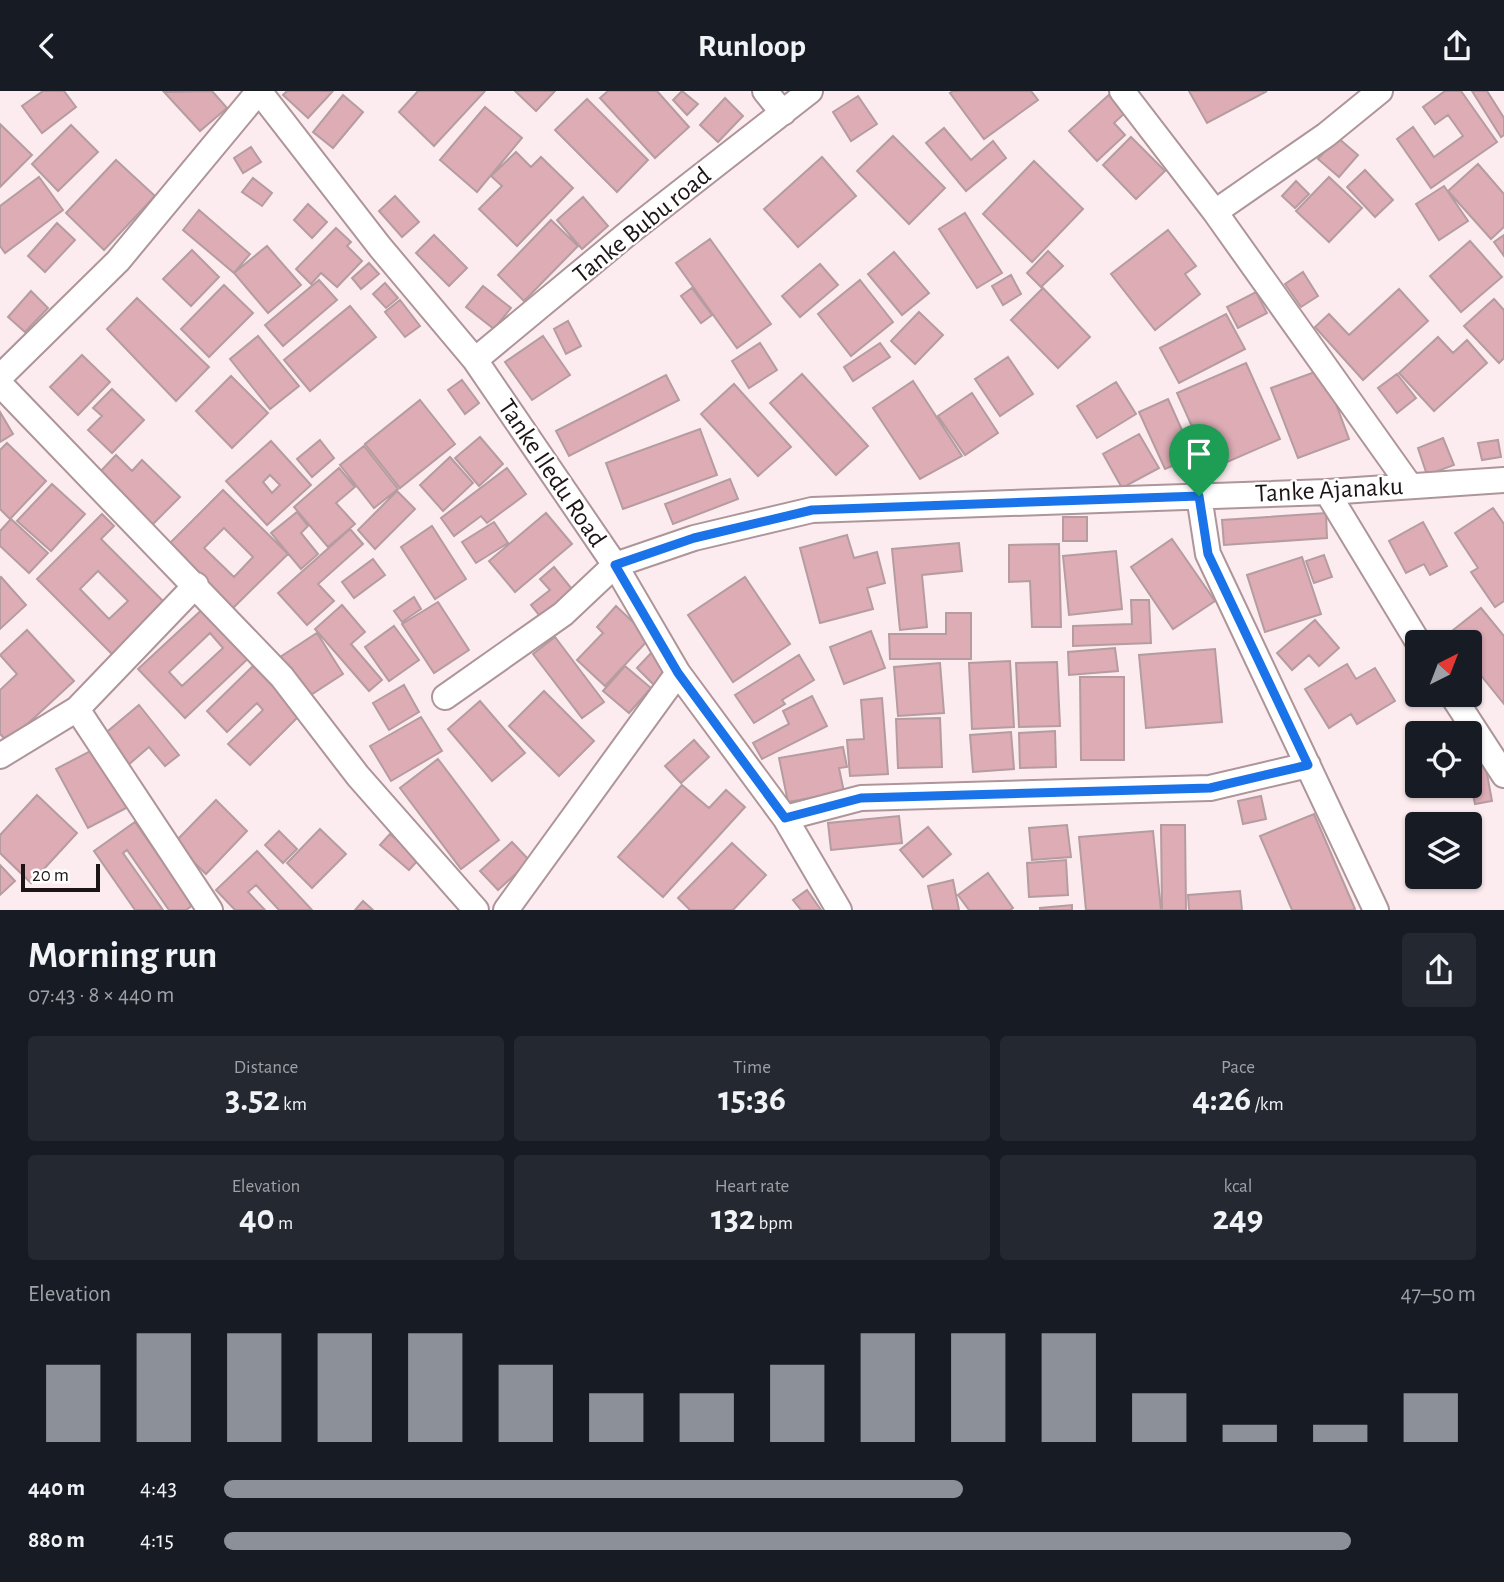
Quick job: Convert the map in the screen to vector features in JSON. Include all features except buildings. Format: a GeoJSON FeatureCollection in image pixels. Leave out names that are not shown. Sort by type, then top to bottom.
{"type":"FeatureCollection","features":[{"type":"Feature","properties":{"kind":"street"},"geometry":{"type":"LineString","coordinates":[[0,377],[118,261],[259,91]]}},
{"type":"Feature","properties":{"kind":"street","name":"Tanke Iledu Road"},"geometry":{"type":"LineString","coordinates":[[259,91],[380,247],[475,361],[615,565],[678,673],[785,818],[839,910]]}},
{"type":"Feature","properties":{"kind":"street"},"geometry":{"type":"LineString","coordinates":[[765,91],[783,113]]}},
{"type":"Feature","properties":{"kind":"street","name":"Tanke Bubu road"},"geometry":{"type":"LineString","coordinates":[[475,361],[627,235],[810,91]]}},
{"type":"Feature","properties":{"kind":"street"},"geometry":{"type":"LineString","coordinates":[[1122,91],[1215,212],[1410,486]]}},
{"type":"Feature","properties":{"kind":"street"},"geometry":{"type":"LineString","coordinates":[[1215,212],[1326,135],[1380,91]]}},
{"type":"Feature","properties":{"kind":"street"},"geometry":{"type":"LineString","coordinates":[[0,384],[282,677],[358,776],[476,910]]}},
{"type":"Feature","properties":{"kind":"street","name":"Tanke Ajanaku"},"geometry":{"type":"LineString","coordinates":[[615,565],[694,538],[812,510],[1327,492],[1504,480]]}},
{"type":"Feature","properties":{"kind":"street"},"geometry":{"type":"LineString","coordinates":[[1327,492],[1411,630]]}},
{"type":"Feature","properties":{"kind":"street"},"geometry":{"type":"LineString","coordinates":[[1199,496],[1208,554],[1376,910]]}},
{"type":"Feature","properties":{"kind":"street"},"geometry":{"type":"LineString","coordinates":[[445,697],[563,614],[615,565]]}},
{"type":"Feature","properties":{"kind":"street"},"geometry":{"type":"LineString","coordinates":[[0,756],[77,709],[196,585]]}},
{"type":"Feature","properties":{"kind":"street"},"geometry":{"type":"LineString","coordinates":[[506,910],[678,673]]}},
{"type":"Feature","properties":{"kind":"street"},"geometry":{"type":"LineString","coordinates":[[1460,707],[1504,775]]}},
{"type":"Feature","properties":{"kind":"street"},"geometry":{"type":"LineString","coordinates":[[77,709],[210,910]]}},
{"type":"Feature","properties":{"kind":"street"},"geometry":{"type":"LineString","coordinates":[[785,818],[861,798],[1210,788],[1308,765]]}},
{"type":"Feature","properties":{"kind":"route"},"geometry":{"type":"LineString","coordinates":[[1199,496],[1208,554],[1308,765],[1210,788],[861,798],[785,818],[678,673],[615,565],[694,538],[812,510],[1199,496]]}}]}
